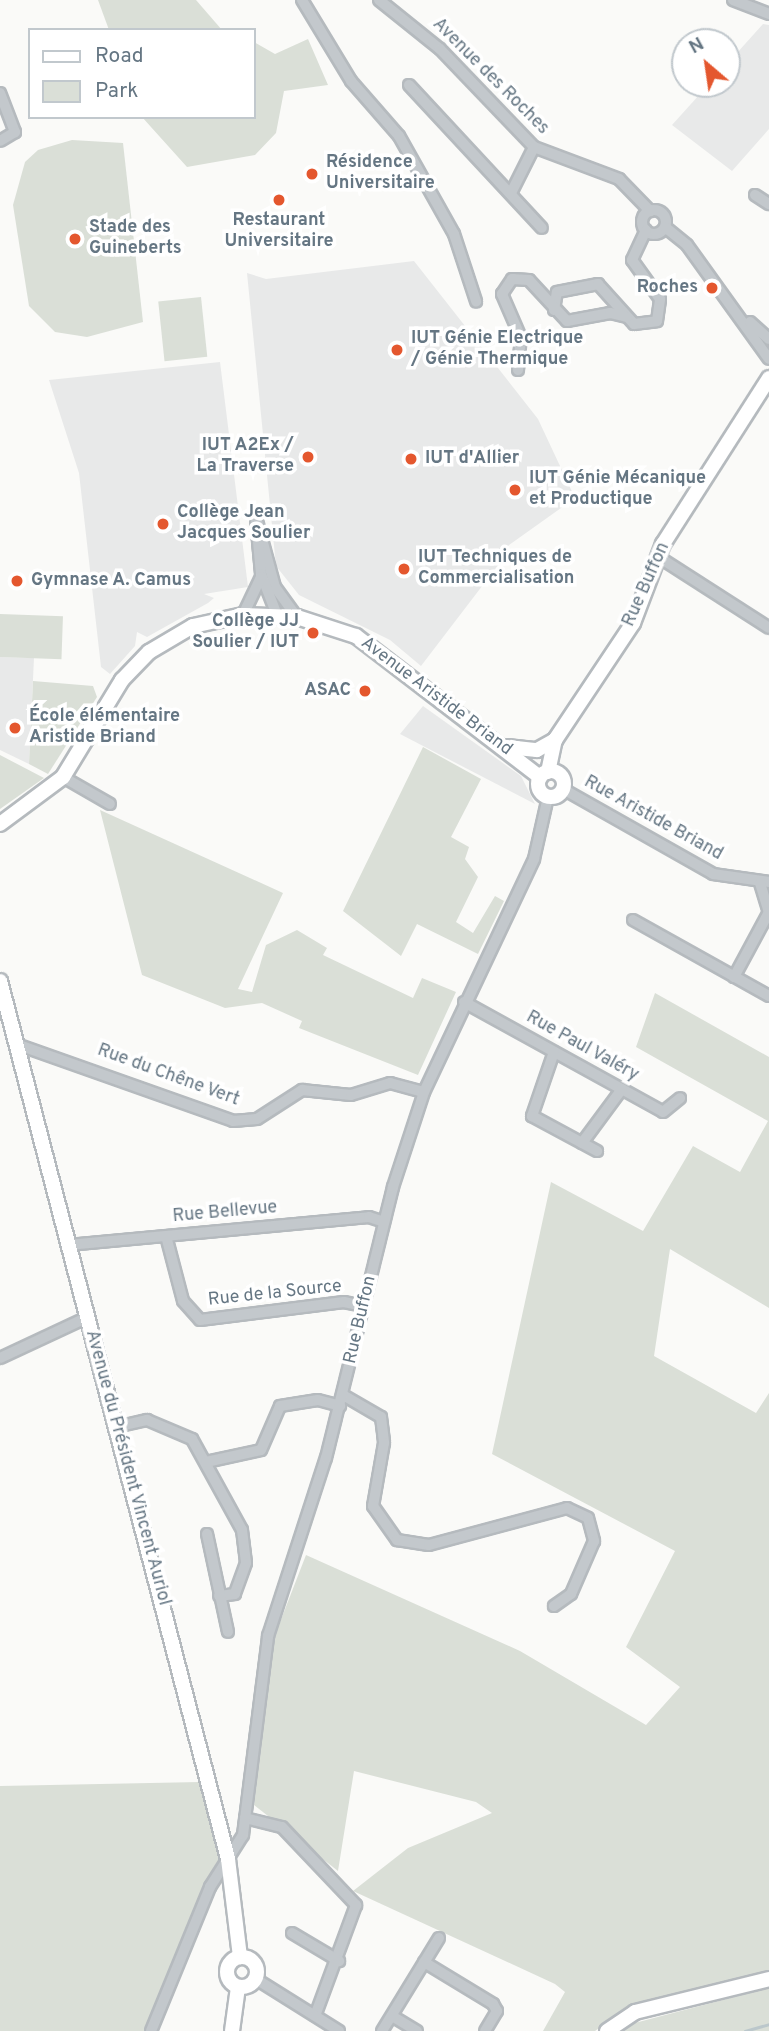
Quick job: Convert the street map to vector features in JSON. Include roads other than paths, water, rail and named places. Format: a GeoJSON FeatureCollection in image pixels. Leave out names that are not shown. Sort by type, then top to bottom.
{"type":"FeatureCollection","features":[{"type":"Feature","properties":{"kind":"main road","name":"Rue Buffon"},"geometry":{"type":"LineString","coordinates":[[544,774],[555,740],[633,622],[657,556],[744,408],[769,378]]}},
{"type":"Feature","properties":{"kind":"main road","name":"Avenue Aristide Briand"},"geometry":{"type":"LineString","coordinates":[[4,821],[63,777],[122,680],[149,652],[193,626],[243,615],[297,617],[379,650],[503,746],[544,774]]}},
{"type":"Feature","properties":{"kind":"main road","name":"Rue Buffon"},"geometry":{"type":"LineString","coordinates":[[563,783],[568,720]]}},
{"type":"Feature","properties":{"kind":"main road"},"geometry":{"type":"LineString","coordinates":[[503,746],[537,750],[555,740]]}},
{"type":"Feature","properties":{"kind":"main road"},"geometry":{"type":"LineString","coordinates":[[544,774],[563,783],[548,797],[539,789],[544,774]]}},
{"type":"Feature","properties":{"kind":"main road","name":"Avenue du Président Vincent Auriol"},"geometry":{"type":"LineString","coordinates":[[0,981],[228,1859],[240,1957]]}},
{"type":"Feature","properties":{"kind":"main road"},"geometry":{"type":"LineString","coordinates":[[232,2031],[239,1987],[227,1971],[240,1957],[256,1965],[256,1979],[239,1987]]}},
{"type":"Feature","properties":{"kind":"main road"},"geometry":{"type":"LineString","coordinates":[[607,2031],[635,2012],[769,1979]]}},
{"type":"Feature","properties":{"kind":"street"},"geometry":{"type":"LineString","coordinates":[[302,0],[351,81],[405,147],[454,234],[476,301]]}},
{"type":"Feature","properties":{"kind":"street","name":"Avenue des Roches"},"geometry":{"type":"LineString","coordinates":[[379,0],[440,48],[534,147],[619,180],[650,211]]}},
{"type":"Feature","properties":{"kind":"street"},"geometry":{"type":"LineString","coordinates":[[733,0],[769,14]]}},
{"type":"Feature","properties":{"kind":"street"},"geometry":{"type":"LineString","coordinates":[[409,85],[542,228]]}},
{"type":"Feature","properties":{"kind":"street"},"geometry":{"type":"LineString","coordinates":[[0,93],[15,124],[12,137],[0,141]]}},
{"type":"Feature","properties":{"kind":"street"},"geometry":{"type":"LineString","coordinates":[[511,193],[534,147]]}},
{"type":"Feature","properties":{"kind":"street"},"geometry":{"type":"LineString","coordinates":[[755,195],[769,204]]}},
{"type":"Feature","properties":{"kind":"street"},"geometry":{"type":"LineString","coordinates":[[518,370],[521,338],[502,290],[521,277],[567,321],[610,313],[626,317],[643,327],[662,314],[660,299],[633,266],[646,230],[643,219],[650,211],[661,213],[664,227],[687,245],[745,319],[769,359]]}},
{"type":"Feature","properties":{"kind":"street"},"geometry":{"type":"LineString","coordinates":[[646,230],[656,234],[664,227]]}},
{"type":"Feature","properties":{"kind":"street"},"geometry":{"type":"LineString","coordinates":[[538,291],[557,292],[598,284],[626,317]]}},
{"type":"Feature","properties":{"kind":"street"},"geometry":{"type":"LineString","coordinates":[[554,310],[557,292]]}},
{"type":"Feature","properties":{"kind":"street"},"geometry":{"type":"LineString","coordinates":[[745,319],[769,339]]}},
{"type":"Feature","properties":{"kind":"street"},"geometry":{"type":"LineString","coordinates":[[277,615],[261,574],[256,517],[275,587],[297,617]]}},
{"type":"Feature","properties":{"kind":"street"},"geometry":{"type":"LineString","coordinates":[[657,556],[769,628]]}},
{"type":"Feature","properties":{"kind":"street"},"geometry":{"type":"LineString","coordinates":[[243,615],[261,574]]}},
{"type":"Feature","properties":{"kind":"street"},"geometry":{"type":"LineString","coordinates":[[63,777],[110,804]]}},
{"type":"Feature","properties":{"kind":"street","name":"Rue Aristide Briand"},"geometry":{"type":"LineString","coordinates":[[563,783],[713,874],[765,883]]}},
{"type":"Feature","properties":{"kind":"street","name":"Rue Buffon"},"geometry":{"type":"LineString","coordinates":[[150,2031],[210,1886],[228,1859],[245,1818],[268,1636],[342,1401],[384,1222],[424,1092],[464,1002],[534,859],[548,797]]}},
{"type":"Feature","properties":{"kind":"street"},"geometry":{"type":"LineString","coordinates":[[734,977],[769,912],[765,883]]}},
{"type":"Feature","properties":{"kind":"street"},"geometry":{"type":"LineString","coordinates":[[633,920],[769,996]]}},
{"type":"Feature","properties":{"kind":"street","name":"Rue Paul Valéry"},"geometry":{"type":"LineString","coordinates":[[464,1002],[663,1112],[680,1098]]}},
{"type":"Feature","properties":{"kind":"street","name":"Rue du Chêne Vert"},"geometry":{"type":"LineString","coordinates":[[16,1044],[233,1121],[257,1119],[302,1090],[351,1094],[390,1083],[424,1092]]}},
{"type":"Feature","properties":{"kind":"street"},"geometry":{"type":"LineString","coordinates":[[554,1052],[532,1116],[597,1151]]}},
{"type":"Feature","properties":{"kind":"street"},"geometry":{"type":"LineString","coordinates":[[582,1143],[622,1089]]}},
{"type":"Feature","properties":{"kind":"street","name":"Rue Bellevue"},"geometry":{"type":"LineString","coordinates":[[68,1245],[369,1217],[384,1222]]}},
{"type":"Feature","properties":{"kind":"street","name":"Rue de la Source"},"geometry":{"type":"LineString","coordinates":[[166,1236],[183,1301],[201,1320],[344,1302],[363,1306]]}},
{"type":"Feature","properties":{"kind":"street"},"geometry":{"type":"LineString","coordinates":[[0,1358],[88,1317]]}},
{"type":"Feature","properties":{"kind":"street"},"geometry":{"type":"LineString","coordinates":[[206,1462],[261,1450],[280,1406],[318,1400],[342,1401],[381,1418],[384,1443],[373,1506],[377,1520],[397,1540],[429,1545],[568,1508],[588,1518],[594,1541],[571,1594],[554,1606]]}},
{"type":"Feature","properties":{"kind":"street"},"geometry":{"type":"LineString","coordinates":[[116,1427],[159,1422],[192,1439],[237,1518],[245,1551],[235,1594],[219,1596]]}},
{"type":"Feature","properties":{"kind":"street"},"geometry":{"type":"LineString","coordinates":[[207,1534],[228,1632]]}},
{"type":"Feature","properties":{"kind":"street"},"geometry":{"type":"LineString","coordinates":[[245,1818],[282,1827],[345,1892],[358,1913],[315,2016]]}},
{"type":"Feature","properties":{"kind":"street"},"geometry":{"type":"LineString","coordinates":[[292,1933],[339,1961]]}},
{"type":"Feature","properties":{"kind":"street"},"geometry":{"type":"LineString","coordinates":[[382,2031],[439,1938]]}},
{"type":"Feature","properties":{"kind":"street"},"geometry":{"type":"LineString","coordinates":[[424,1962],[493,2004],[497,2011],[485,2031]]}},
{"type":"Feature","properties":{"kind":"street"},"geometry":{"type":"LineString","coordinates":[[256,1979],[339,2031]]}},
{"type":"Feature","properties":{"kind":"street"},"geometry":{"type":"LineString","coordinates":[[392,2016],[417,2031]]}},
{"type":"Feature","properties":{"kind":"waterway"},"geometry":{"type":"LineString","coordinates":[[745,2031],[769,2024]]}},
{"type":"Feature","properties":{"kind":"place","name":"Résidence Universitaire"},"geometry":{"type":"Point","coordinates":[312,174]}},
{"type":"Feature","properties":{"kind":"place","name":"Restaurant Universitaire"},"geometry":{"type":"Point","coordinates":[279,200]}},
{"type":"Feature","properties":{"kind":"place","name":"Stade des Guineberts"},"geometry":{"type":"Point","coordinates":[75,239]}},
{"type":"Feature","properties":{"kind":"place","name":"Roches"},"geometry":{"type":"Point","coordinates":[712,288]}},
{"type":"Feature","properties":{"kind":"place","name":"IUT Génie Electrique / Génie Thermique"},"geometry":{"type":"Point","coordinates":[397,350]}},
{"type":"Feature","properties":{"kind":"place","name":"IUT A2Ex / La Traverse"},"geometry":{"type":"Point","coordinates":[308,457]}},
{"type":"Feature","properties":{"kind":"place","name":"IUT d'Allier"},"geometry":{"type":"Point","coordinates":[411,459]}},
{"type":"Feature","properties":{"kind":"place","name":"IUT Génie Mécanique et Productique"},"geometry":{"type":"Point","coordinates":[515,490]}},
{"type":"Feature","properties":{"kind":"place","name":"Collège Jean Jacques Soulier"},"geometry":{"type":"Point","coordinates":[163,524]}},
{"type":"Feature","properties":{"kind":"place","name":"IUT Techniques de Commercialisation"},"geometry":{"type":"Point","coordinates":[404,569]}},
{"type":"Feature","properties":{"kind":"place","name":"Gymnase A. Camus"},"geometry":{"type":"Point","coordinates":[17,581]}},
{"type":"Feature","properties":{"kind":"place","name":"Collège JJ Soulier / IUT"},"geometry":{"type":"Point","coordinates":[313,633]}},
{"type":"Feature","properties":{"kind":"place","name":"ASAC"},"geometry":{"type":"Point","coordinates":[365,691]}},
{"type":"Feature","properties":{"kind":"place","name":"École élémentaire Aristide Briand"},"geometry":{"type":"Point","coordinates":[15,728]}}]}
